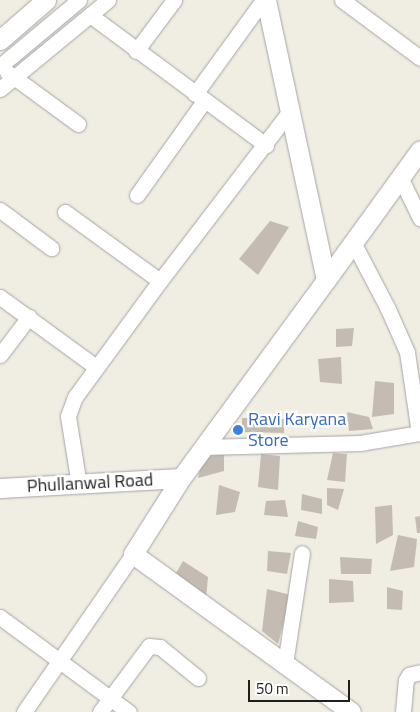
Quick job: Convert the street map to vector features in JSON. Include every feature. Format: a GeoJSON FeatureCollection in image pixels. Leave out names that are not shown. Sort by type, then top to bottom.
{"type":"FeatureCollection","features":[{"type":"Feature","properties":{"kind":"street"},"geometry":{"type":"LineString","coordinates":[[0,40],[46,0]]}},
{"type":"Feature","properties":{"kind":"street"},"geometry":{"type":"LineString","coordinates":[[78,124],[0,66],[79,0]]}},
{"type":"Feature","properties":{"kind":"street"},"geometry":{"type":"LineString","coordinates":[[0,89],[108,0]]}},
{"type":"Feature","properties":{"kind":"street"},"geometry":{"type":"LineString","coordinates":[[136,51],[174,0]]}},
{"type":"Feature","properties":{"kind":"street"},"geometry":{"type":"LineString","coordinates":[[137,195],[199,97],[265,0]]}},
{"type":"Feature","properties":{"kind":"street"},"geometry":{"type":"LineString","coordinates":[[265,0],[326,280]]}},
{"type":"Feature","properties":{"kind":"street"},"geometry":{"type":"LineString","coordinates":[[342,0],[420,58]]}},
{"type":"Feature","properties":{"kind":"street"},"geometry":{"type":"LineString","coordinates":[[90,15],[136,51],[266,145]]}},
{"type":"Feature","properties":{"kind":"street"},"geometry":{"type":"LineString","coordinates":[[79,485],[68,416],[75,397],[160,281],[266,145],[289,112]]}},
{"type":"Feature","properties":{"kind":"street"},"geometry":{"type":"LineString","coordinates":[[24,712],[133,554],[181,478],[420,150]]}},
{"type":"Feature","properties":{"kind":"street"},"geometry":{"type":"LineString","coordinates":[[400,178],[420,218]]}},
{"type":"Feature","properties":{"kind":"street"},"geometry":{"type":"LineString","coordinates":[[0,210],[51,248]]}},
{"type":"Feature","properties":{"kind":"street"},"geometry":{"type":"LineString","coordinates":[[65,212],[160,281]]}},
{"type":"Feature","properties":{"kind":"street"},"geometry":{"type":"LineString","coordinates":[[203,448],[360,443],[419,433],[407,352],[391,316],[353,242]]}},
{"type":"Feature","properties":{"kind":"street"},"geometry":{"type":"LineString","coordinates":[[0,296],[96,368]]}},
{"type":"Feature","properties":{"kind":"street"},"geometry":{"type":"LineString","coordinates":[[0,355],[29,317]]}},
{"type":"Feature","properties":{"kind":"street","name":"Phullanwal Road"},"geometry":{"type":"LineString","coordinates":[[0,488],[181,478]]}},
{"type":"Feature","properties":{"kind":"street"},"geometry":{"type":"LineString","coordinates":[[285,664],[302,553]]}},
{"type":"Feature","properties":{"kind":"street"},"geometry":{"type":"LineString","coordinates":[[133,554],[351,712]]}},
{"type":"Feature","properties":{"kind":"street"},"geometry":{"type":"LineString","coordinates":[[0,617],[129,712]]}},
{"type":"Feature","properties":{"kind":"street"},"geometry":{"type":"LineString","coordinates":[[100,712],[149,646],[160,647],[198,678]]}},
{"type":"Feature","properties":{"kind":"street"},"geometry":{"type":"LineString","coordinates":[[403,712],[408,675],[420,672]]}},
{"type":"Feature","properties":{"kind":"building"},"geometry":{"type":"Polygon","coordinates":[[[270,221],[289,227],[258,275],[239,259],[270,221]]]}},
{"type":"Feature","properties":{"kind":"building"},"geometry":{"type":"Polygon","coordinates":[[[354,328],[352,346],[336,347],[336,329],[354,328]]]}},
{"type":"Feature","properties":{"kind":"building"},"geometry":{"type":"Polygon","coordinates":[[[341,357],[342,384],[320,382],[318,359],[341,357]]]}},
{"type":"Feature","properties":{"kind":"building"},"geometry":{"type":"Polygon","coordinates":[[[375,381],[394,383],[394,414],[372,417],[375,381]]]}},
{"type":"Feature","properties":{"kind":"building"},"geometry":{"type":"Polygon","coordinates":[[[347,412],[369,417],[373,429],[349,431],[347,412]]]}},
{"type":"Feature","properties":{"kind":"building"},"geometry":{"type":"Polygon","coordinates":[[[242,418],[284,419],[284,433],[242,432],[242,418]]]}},
{"type":"Feature","properties":{"kind":"building"},"geometry":{"type":"Polygon","coordinates":[[[204,452],[224,454],[224,471],[198,478],[204,452]]]}},
{"type":"Feature","properties":{"kind":"building"},"geometry":{"type":"Polygon","coordinates":[[[333,453],[347,454],[345,482],[327,480],[333,453]]]}},
{"type":"Feature","properties":{"kind":"building"},"geometry":{"type":"Polygon","coordinates":[[[261,454],[280,456],[278,490],[258,487],[261,454]]]}},
{"type":"Feature","properties":{"kind":"building"},"geometry":{"type":"Polygon","coordinates":[[[219,485],[240,492],[235,512],[216,515],[219,485]]]}},
{"type":"Feature","properties":{"kind":"building"},"geometry":{"type":"Polygon","coordinates":[[[327,488],[344,489],[338,510],[327,505],[327,488]]]}},
{"type":"Feature","properties":{"kind":"building"},"geometry":{"type":"Polygon","coordinates":[[[302,494],[322,499],[322,514],[301,510],[302,494]]]}},
{"type":"Feature","properties":{"kind":"building"},"geometry":{"type":"Polygon","coordinates":[[[285,500],[288,517],[264,515],[266,501],[285,500]]]}},
{"type":"Feature","properties":{"kind":"building"},"geometry":{"type":"Polygon","coordinates":[[[392,505],[393,535],[376,544],[375,507],[392,505]]]}},
{"type":"Feature","properties":{"kind":"building"},"geometry":{"type":"Polygon","coordinates":[[[420,516],[420,533],[417,533],[415,517],[420,516]]]}},
{"type":"Feature","properties":{"kind":"building"},"geometry":{"type":"Polygon","coordinates":[[[298,521],[318,527],[316,539],[295,536],[298,521]]]}},
{"type":"Feature","properties":{"kind":"building"},"geometry":{"type":"Polygon","coordinates":[[[398,535],[417,539],[414,567],[390,571],[398,535]]]}},
{"type":"Feature","properties":{"kind":"building"},"geometry":{"type":"Polygon","coordinates":[[[268,551],[291,553],[287,574],[267,571],[268,551]]]}},
{"type":"Feature","properties":{"kind":"building"},"geometry":{"type":"Polygon","coordinates":[[[340,557],[372,559],[371,574],[341,574],[340,557]]]}},
{"type":"Feature","properties":{"kind":"building"},"geometry":{"type":"Polygon","coordinates":[[[183,561],[208,577],[206,599],[175,575],[183,561]]]}},
{"type":"Feature","properties":{"kind":"building"},"geometry":{"type":"Polygon","coordinates":[[[329,579],[353,581],[354,602],[329,603],[329,579]]]}},
{"type":"Feature","properties":{"kind":"building"},"geometry":{"type":"Polygon","coordinates":[[[387,587],[403,591],[402,610],[387,609],[387,587]]]}},
{"type":"Feature","properties":{"kind":"building"},"geometry":{"type":"Polygon","coordinates":[[[267,589],[291,595],[278,644],[262,631],[267,589]]]}},
{"type":"Feature","properties":{"kind":"place","name":"Ravi Karyana Store"},"geometry":{"type":"Point","coordinates":[238,430]}}]}
